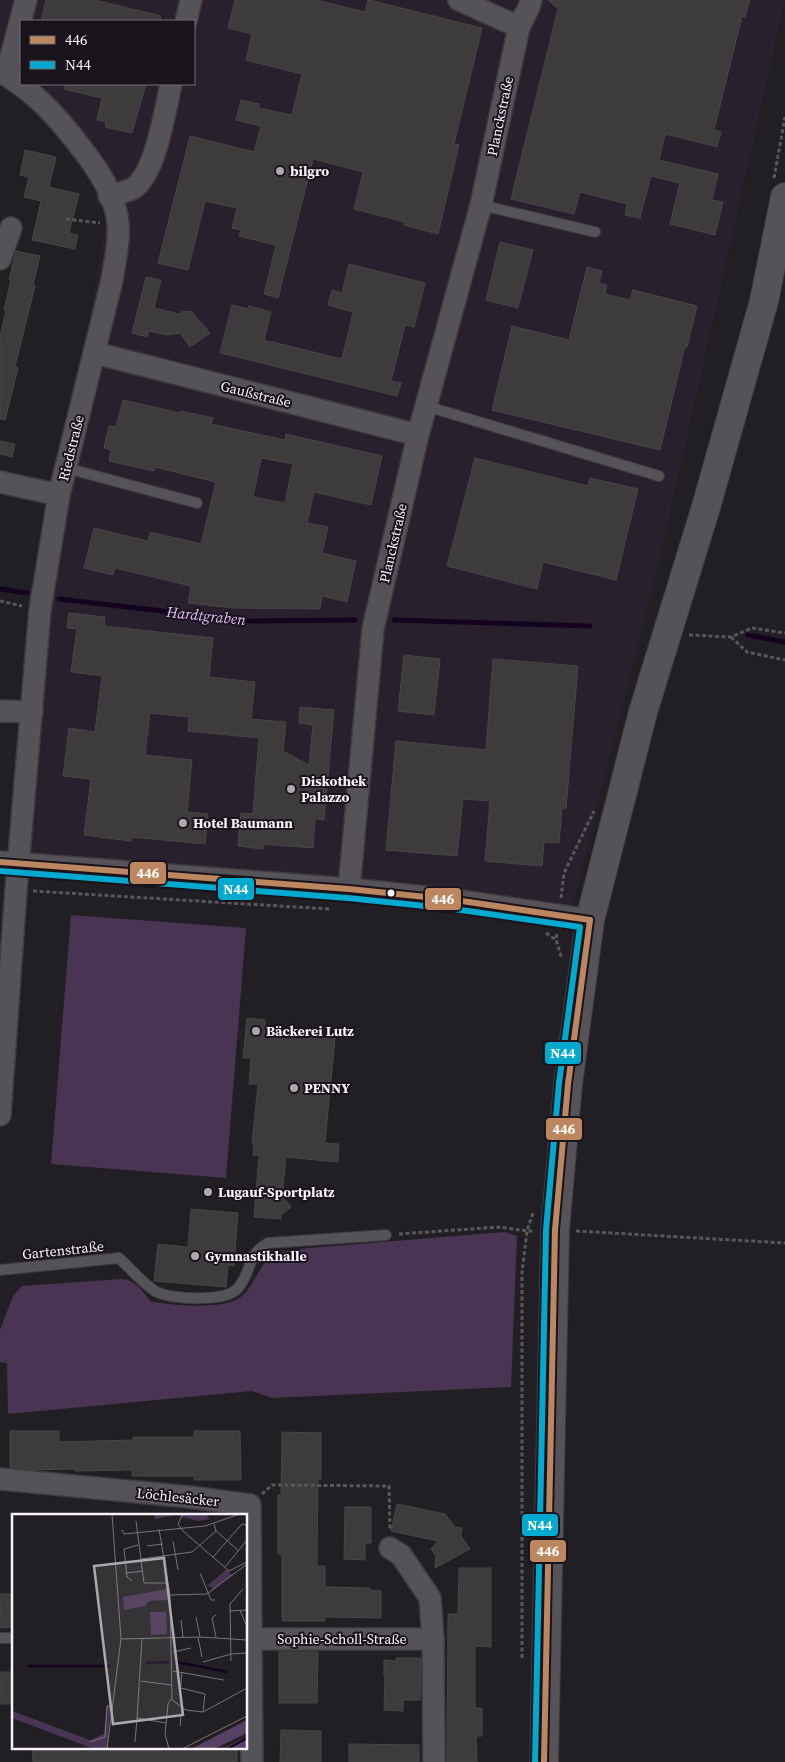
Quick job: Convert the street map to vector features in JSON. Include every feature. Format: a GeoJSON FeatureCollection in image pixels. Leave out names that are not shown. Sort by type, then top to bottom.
{"type":"FeatureCollection","features":[{"type":"Feature","properties":{"kind":"main road"},"geometry":{"type":"LineString","coordinates":[[544,1762],[555,1230],[568,1084],[590,920],[643,712],[706,507],[764,301],[785,197]]}},
{"type":"Feature","properties":{"kind":"street","name":"Riedstraße"},"geometry":{"type":"LineString","coordinates":[[20,85],[3,73],[26,0]]}},
{"type":"Feature","properties":{"kind":"street"},"geometry":{"type":"LineString","coordinates":[[186,20],[191,0]]}},
{"type":"Feature","properties":{"kind":"street"},"geometry":{"type":"LineString","coordinates":[[459,0],[519,27]]}},
{"type":"Feature","properties":{"kind":"street","name":"Planckstraße"},"geometry":{"type":"LineString","coordinates":[[349,889],[373,629],[418,435],[481,206],[519,27],[531,0]]}},
{"type":"Feature","properties":{"kind":"street","name":"Riedstraße"},"geometry":{"type":"LineString","coordinates":[[0,1115],[16,890],[9,863],[32,712],[40,610],[59,495],[95,353],[116,258],[117,224],[116,215],[102,175],[59,118],[36,96],[20,85]]}},
{"type":"Feature","properties":{"kind":"street"},"geometry":{"type":"LineString","coordinates":[[110,196],[134,188],[144,178],[157,143],[171,85]]}},
{"type":"Feature","properties":{"kind":"street"},"geometry":{"type":"LineString","coordinates":[[0,259],[11,228]]}},
{"type":"Feature","properties":{"kind":"street","name":"Gaußstraße"},"geometry":{"type":"LineString","coordinates":[[95,353],[418,435]]}},
{"type":"Feature","properties":{"kind":"street"},"geometry":{"type":"LineString","coordinates":[[0,482],[59,495]]}},
{"type":"Feature","properties":{"kind":"street"},"geometry":{"type":"LineString","coordinates":[[0,711],[32,712]]}},
{"type":"Feature","properties":{"kind":"street"},"geometry":{"type":"LineString","coordinates":[[9,863],[349,889],[455,900],[590,920]]}},
{"type":"Feature","properties":{"kind":"street","name":"Löchlesäcker"},"geometry":{"type":"LineString","coordinates":[[0,1479],[190,1497],[250,1505]]}},
{"type":"Feature","properties":{"kind":"street"},"geometry":{"type":"LineString","coordinates":[[250,1505],[252,1762]]}},
{"type":"Feature","properties":{"kind":"street"},"geometry":{"type":"LineString","coordinates":[[390,1548],[401,1555],[430,1598],[433,1639],[434,1762]]}},
{"type":"Feature","properties":{"kind":"street","name":"Sophie-Scholl-Straße"},"geometry":{"type":"LineString","coordinates":[[252,1639],[433,1639]]}},
{"type":"Feature","properties":{"kind":"lane"},"geometry":{"type":"LineString","coordinates":[[481,206],[595,232]]}},
{"type":"Feature","properties":{"kind":"lane"},"geometry":{"type":"LineString","coordinates":[[426,406],[659,476]]}},
{"type":"Feature","properties":{"kind":"lane"},"geometry":{"type":"LineString","coordinates":[[66,468],[197,503]]}},
{"type":"Feature","properties":{"kind":"lane","name":"Gartenstraße"},"geometry":{"type":"LineString","coordinates":[[0,1270],[119,1258],[158,1293],[186,1298],[217,1298],[236,1290],[244,1278],[254,1253],[268,1243],[386,1235]]}},
{"type":"Feature","properties":{"kind":"path"},"geometry":{"type":"LineString","coordinates":[[66,219],[117,224]]}},
{"type":"Feature","properties":{"kind":"path"},"geometry":{"type":"LineString","coordinates":[[666,634],[731,637],[752,628],[785,633]]}},
{"type":"Feature","properties":{"kind":"path"},"geometry":{"type":"LineString","coordinates":[[731,637],[747,652],[785,660]]}},
{"type":"Feature","properties":{"kind":"path"},"geometry":{"type":"LineString","coordinates":[[16,890],[330,909]]}},
{"type":"Feature","properties":{"kind":"path"},"geometry":{"type":"LineString","coordinates":[[544,931],[556,940]]}},
{"type":"Feature","properties":{"kind":"path"},"geometry":{"type":"LineString","coordinates":[[386,1235],[499,1227],[527,1231],[555,1230],[785,1243]]}},
{"type":"Feature","properties":{"kind":"path"},"geometry":{"type":"LineString","coordinates":[[250,1505],[272,1485],[388,1486],[390,1548]]}},
{"type":"Feature","properties":{"kind":"shaded area"},"geometry":{"type":"Polygon","coordinates":[[[0,0],[785,0],[666,531],[570,915],[8,870],[65,464],[106,215],[88,167],[29,93],[0,79],[0,0]]]}},
{"type":"Feature","properties":{"kind":"shaded area"},"geometry":{"type":"Polygon","coordinates":[[[71,915],[246,928],[226,1178],[51,1164],[71,915]]]}},
{"type":"Feature","properties":{"kind":"shaded area"},"geometry":{"type":"Polygon","coordinates":[[[504,1232],[517,1236],[511,1387],[272,1398],[252,1391],[8,1414],[7,1363],[0,1362],[0,1330],[13,1296],[22,1286],[122,1279],[135,1284],[150,1301],[182,1305],[220,1304],[238,1299],[243,1295],[269,1258],[279,1252],[504,1232]]]}},
{"type":"Feature","properties":{"kind":"building"},"geometry":{"type":"Polygon","coordinates":[[[46,0],[95,0],[161,16],[160,20],[41,20],[46,0]]]}},
{"type":"Feature","properties":{"kind":"building"},"geometry":{"type":"Polygon","coordinates":[[[235,0],[316,0],[365,12],[369,0],[482,28],[454,144],[459,145],[438,234],[404,225],[405,222],[354,209],[363,172],[313,159],[278,298],[264,294],[276,245],[239,236],[241,230],[232,228],[237,208],[205,201],[188,270],[158,263],[190,136],[254,152],[261,126],[236,120],[241,100],[259,104],[258,108],[292,115],[302,74],[246,60],[252,34],[228,28],[235,0]]]}},
{"type":"Feature","properties":{"kind":"building"},"geometry":{"type":"Polygon","coordinates":[[[548,0],[750,0],[745,17],[742,16],[714,130],[721,132],[717,147],[665,134],[659,160],[718,174],[712,200],[723,202],[715,235],[670,224],[680,183],[651,176],[640,218],[625,215],[627,204],[580,192],[574,214],[511,199],[558,9],[548,0]]]}},
{"type":"Feature","properties":{"kind":"building"},"geometry":{"type":"Polygon","coordinates":[[[65,85],[146,85],[132,133],[105,127],[106,122],[97,120],[102,98],[64,89],[65,85]]]}},
{"type":"Feature","properties":{"kind":"building"},"geometry":{"type":"Polygon","coordinates":[[[25,150],[56,157],[49,187],[79,194],[69,233],[78,235],[75,249],[32,240],[41,201],[24,197],[29,177],[20,175],[25,150]]]}},
{"type":"Feature","properties":{"kind":"building"},"geometry":{"type":"Polygon","coordinates":[[[500,242],[533,250],[518,308],[486,300],[500,242]]]}},
{"type":"Feature","properties":{"kind":"building"},"geometry":{"type":"Polygon","coordinates":[[[16,251],[40,256],[33,285],[35,286],[15,367],[18,368],[5,420],[0,419],[0,337],[11,280],[9,280],[16,251]]]}},
{"type":"Feature","properties":{"kind":"building"},"geometry":{"type":"Polygon","coordinates":[[[349,264],[425,283],[414,327],[405,325],[391,381],[401,383],[397,396],[220,353],[232,305],[248,309],[249,306],[271,312],[264,340],[342,359],[353,312],[328,305],[332,290],[342,293],[349,264]]]}},
{"type":"Feature","properties":{"kind":"building"},"geometry":{"type":"Polygon","coordinates":[[[587,267],[602,271],[599,283],[607,285],[605,294],[630,300],[633,290],[697,306],[687,347],[685,346],[660,450],[492,410],[512,326],[569,340],[587,267]]]}},
{"type":"Feature","properties":{"kind":"building"},"geometry":{"type":"Polygon","coordinates":[[[146,277],[161,280],[154,308],[179,314],[191,311],[210,333],[190,347],[180,333],[167,335],[149,331],[147,337],[132,333],[146,277]]]}},
{"type":"Feature","properties":{"kind":"building"},"geometry":{"type":"Polygon","coordinates":[[[123,400],[180,413],[181,411],[213,418],[211,424],[285,440],[286,434],[382,456],[371,505],[314,492],[307,523],[328,527],[322,553],[356,561],[347,602],[322,596],[320,609],[233,608],[188,603],[191,586],[115,568],[113,575],[84,568],[94,528],[148,541],[150,532],[201,544],[216,482],[155,467],[154,471],[109,461],[111,450],[104,448],[109,426],[116,427],[123,400]],[[261,458],[253,497],[285,503],[293,464],[261,458]]]}},
{"type":"Feature","properties":{"kind":"building"},"geometry":{"type":"Polygon","coordinates":[[[0,441],[15,444],[12,457],[0,454],[0,441]]]}},
{"type":"Feature","properties":{"kind":"building"},"geometry":{"type":"Polygon","coordinates":[[[475,458],[588,486],[590,478],[638,489],[616,580],[543,562],[537,589],[447,566],[475,458]]]}},
{"type":"Feature","properties":{"kind":"building"},"geometry":{"type":"Polygon","coordinates":[[[69,613],[105,617],[104,626],[213,638],[209,677],[255,682],[251,719],[286,722],[283,751],[309,765],[313,725],[299,723],[300,707],[334,710],[324,820],[315,819],[313,848],[263,844],[263,849],[238,846],[241,813],[253,814],[259,738],[188,731],[189,717],[150,713],[145,755],[192,760],[187,812],[208,814],[205,844],[132,837],[131,841],[84,835],[91,779],[63,776],[69,728],[95,732],[102,676],[71,672],[77,629],[67,628],[69,613]]]}},
{"type":"Feature","properties":{"kind":"building"},"geometry":{"type":"Polygon","coordinates":[[[404,655],[440,659],[434,715],[398,711],[404,655]]]}},
{"type":"Feature","properties":{"kind":"building"},"geometry":{"type":"Polygon","coordinates":[[[493,659],[578,666],[566,808],[562,808],[559,843],[544,842],[542,866],[485,861],[490,801],[463,799],[457,856],[386,850],[396,741],[486,750],[493,659]]]}},
{"type":"Feature","properties":{"kind":"building","name":"PENNY"},"geometry":{"type":"Polygon","coordinates":[[[247,1018],[265,1020],[265,1032],[335,1038],[325,1143],[339,1144],[338,1162],[286,1157],[282,1196],[291,1207],[281,1215],[281,1219],[254,1217],[259,1155],[253,1155],[254,1143],[252,1143],[258,1084],[249,1084],[251,1058],[243,1058],[247,1018]]]}},
{"type":"Feature","properties":{"kind":"building","name":"Gymnastikhalle"},"geometry":{"type":"Polygon","coordinates":[[[191,1209],[238,1213],[234,1266],[228,1265],[226,1287],[154,1281],[158,1244],[188,1247],[191,1209]]]}},
{"type":"Feature","properties":{"kind":"building"},"geometry":{"type":"Polygon","coordinates":[[[10,1431],[59,1431],[59,1442],[133,1440],[133,1437],[194,1437],[194,1431],[240,1431],[241,1480],[194,1480],[194,1476],[132,1476],[132,1470],[33,1470],[10,1467],[10,1431]]]}},
{"type":"Feature","properties":{"kind":"building"},"geometry":{"type":"Polygon","coordinates":[[[282,1432],[321,1433],[321,1479],[318,1479],[317,1566],[325,1566],[325,1587],[370,1588],[370,1590],[381,1591],[381,1618],[325,1617],[325,1621],[282,1621],[282,1554],[278,1554],[278,1495],[281,1495],[282,1432]]]}},
{"type":"Feature","properties":{"kind":"building"},"geometry":{"type":"Polygon","coordinates":[[[397,1504],[445,1514],[455,1527],[462,1528],[461,1536],[470,1549],[435,1568],[436,1556],[431,1549],[438,1541],[391,1531],[397,1504]]]}},
{"type":"Feature","properties":{"kind":"building"},"geometry":{"type":"Polygon","coordinates":[[[345,1507],[371,1507],[371,1543],[365,1543],[365,1560],[344,1559],[345,1507]]]}},
{"type":"Feature","properties":{"kind":"building"},"geometry":{"type":"Polygon","coordinates":[[[459,1568],[491,1568],[491,1647],[475,1646],[475,1708],[482,1708],[482,1736],[476,1736],[477,1762],[447,1762],[448,1614],[458,1614],[459,1568]]]}},
{"type":"Feature","properties":{"kind":"building"},"geometry":{"type":"Polygon","coordinates":[[[0,1594],[12,1594],[12,1627],[1,1628],[0,1594]]]}},
{"type":"Feature","properties":{"kind":"building"},"geometry":{"type":"Polygon","coordinates":[[[279,1652],[318,1652],[317,1703],[279,1703],[279,1652]]]}},
{"type":"Feature","properties":{"kind":"building"},"geometry":{"type":"Polygon","coordinates":[[[396,1658],[421,1658],[420,1700],[403,1700],[403,1711],[384,1710],[384,1660],[396,1661],[396,1658]]]}},
{"type":"Feature","properties":{"kind":"building"},"geometry":{"type":"Polygon","coordinates":[[[0,1672],[12,1672],[12,1704],[0,1704],[0,1672]]]}},
{"type":"Feature","properties":{"kind":"building"},"geometry":{"type":"Polygon","coordinates":[[[281,1730],[321,1731],[321,1762],[280,1762],[281,1730]]]}},
{"type":"Feature","properties":{"kind":"building"},"geometry":{"type":"Polygon","coordinates":[[[349,1744],[419,1745],[419,1762],[349,1762],[349,1744]]]}},
{"type":"Feature","properties":{"kind":"building"},"geometry":{"type":"Polygon","coordinates":[[[32,1750],[237,1750],[237,1762],[33,1762],[32,1750]]]}},
{"type":"Feature","properties":{"kind":"waterway","name":"Hardtgraben"},"geometry":{"type":"LineString","coordinates":[[0,589],[27,593]]}},
{"type":"Feature","properties":{"kind":"waterway","name":"Hardtgraben"},"geometry":{"type":"LineString","coordinates":[[59,599],[248,621],[355,620]]}},
{"type":"Feature","properties":{"kind":"waterway","name":"Hardtgraben"},"geometry":{"type":"LineString","coordinates":[[394,620],[590,626]]}},
{"type":"Feature","properties":{"kind":"waterway","name":"Hardtgraben"},"geometry":{"type":"LineString","coordinates":[[748,635],[785,642]]}},
{"type":"Feature","properties":{"kind":"transit line","name":"446"},"geometry":{"type":"LineString","coordinates":[[0,862],[349,889],[455,900],[590,920]]}},
{"type":"Feature","properties":{"kind":"transit line","name":"N44"},"geometry":{"type":"LineString","coordinates":[[0,871],[348,898],[454,909],[580,927],[559,1083],[546,1230],[535,1762]]}},
{"type":"Feature","properties":{"kind":"transit line","name":"446"},"geometry":{"type":"LineString","coordinates":[[544,1762],[555,1230],[568,1084],[590,920]]}},
{"type":"Feature","properties":{"kind":"place","name":"bilgro"},"geometry":{"type":"Point","coordinates":[280,171]}},
{"type":"Feature","properties":{"kind":"place","name":"Diskothek Palazzo"},"geometry":{"type":"Point","coordinates":[291,789]}},
{"type":"Feature","properties":{"kind":"place","name":"Hotel Baumann"},"geometry":{"type":"Point","coordinates":[183,823]}},
{"type":"Feature","properties":{"kind":"place","name":"Bäckerei Lutz"},"geometry":{"type":"Point","coordinates":[256,1031]}},
{"type":"Feature","properties":{"kind":"place","name":"PENNY"},"geometry":{"type":"Point","coordinates":[294,1088]}},
{"type":"Feature","properties":{"kind":"place","name":"Lugauf-Sportplatz"},"geometry":{"type":"Point","coordinates":[208,1192]}},
{"type":"Feature","properties":{"kind":"place","name":"Gymnastikhalle"},"geometry":{"type":"Point","coordinates":[195,1256]}}]}
